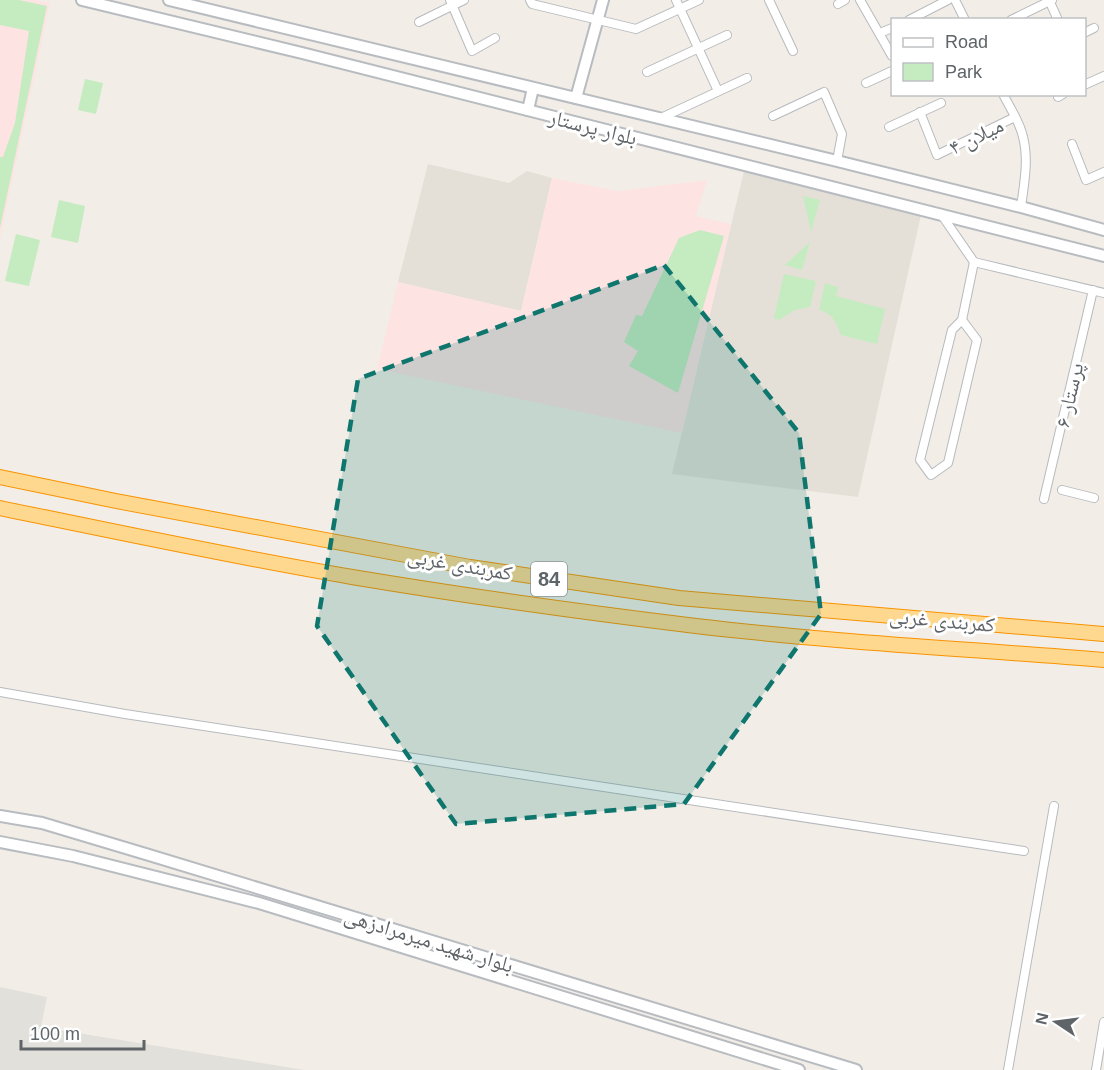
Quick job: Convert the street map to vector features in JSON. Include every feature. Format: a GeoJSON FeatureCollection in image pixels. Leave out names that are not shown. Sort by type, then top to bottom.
{"type":"FeatureCollection","features":[{"type":"Feature","properties":{"kind":"highway","name":"کمربندی غربی"},"geometry":{"type":"LineString","coordinates":[[0,477],[470,567],[656,594],[702,600],[1104,634]]}},
{"type":"Feature","properties":{"kind":"highway","name":"کمربندی غربی"},"geometry":{"type":"LineString","coordinates":[[0,508],[351,577],[568,609],[699,626],[828,639],[1104,660]]}},
{"type":"Feature","properties":{"kind":"main road","name":"بلوار پرستار"},"geometry":{"type":"LineString","coordinates":[[82,0],[302,53],[1104,256]]}},
{"type":"Feature","properties":{"kind":"main road","name":"بلوار پرستار"},"geometry":{"type":"LineString","coordinates":[[170,0],[203,4],[533,88],[1021,207],[1104,230]]}},
{"type":"Feature","properties":{"kind":"main road"},"geometry":{"type":"LineString","coordinates":[[576,98],[603,0]]}},
{"type":"Feature","properties":{"kind":"main road"},"geometry":{"type":"LineString","coordinates":[[528,110],[533,88]]}},
{"type":"Feature","properties":{"kind":"main road","name":"بلوار شهید میرمرادزهی"},"geometry":{"type":"LineString","coordinates":[[0,816],[42,823],[856,1070]]}},
{"type":"Feature","properties":{"kind":"main road","name":"بلوار شهید میرمرادزهی"},"geometry":{"type":"LineString","coordinates":[[0,842],[73,856],[259,903],[798,1070]]}},
{"type":"Feature","properties":{"kind":"street"},"geometry":{"type":"LineString","coordinates":[[419,22],[451,3],[464,0]]}},
{"type":"Feature","properties":{"kind":"street"},"geometry":{"type":"LineString","coordinates":[[530,0],[532,4],[636,29],[699,0]]}},
{"type":"Feature","properties":{"kind":"street"},"geometry":{"type":"LineString","coordinates":[[676,0],[718,91]]}},
{"type":"Feature","properties":{"kind":"street"},"geometry":{"type":"LineString","coordinates":[[769,0],[793,51]]}},
{"type":"Feature","properties":{"kind":"street"},"geometry":{"type":"LineString","coordinates":[[860,0],[891,54]]}},
{"type":"Feature","properties":{"kind":"street"},"geometry":{"type":"LineString","coordinates":[[913,18],[948,0]]}},
{"type":"Feature","properties":{"kind":"street"},"geometry":{"type":"LineString","coordinates":[[956,0],[963,18]]}},
{"type":"Feature","properties":{"kind":"street"},"geometry":{"type":"LineString","coordinates":[[1015,18],[1051,0],[1058,18]]}},
{"type":"Feature","properties":{"kind":"street"},"geometry":{"type":"LineString","coordinates":[[451,3],[472,51],[495,38]]}},
{"type":"Feature","properties":{"kind":"street"},"geometry":{"type":"LineString","coordinates":[[880,33],[891,28]]}},
{"type":"Feature","properties":{"kind":"street"},"geometry":{"type":"LineString","coordinates":[[1086,32],[1094,28]]}},
{"type":"Feature","properties":{"kind":"street"},"geometry":{"type":"LineString","coordinates":[[647,72],[727,35]]}},
{"type":"Feature","properties":{"kind":"street"},"geometry":{"type":"LineString","coordinates":[[866,83],[891,71]]}},
{"type":"Feature","properties":{"kind":"street"},"geometry":{"type":"LineString","coordinates":[[1086,81],[1104,76]]}},
{"type":"Feature","properties":{"kind":"street"},"geometry":{"type":"LineString","coordinates":[[660,118],[747,78]]}},
{"type":"Feature","properties":{"kind":"street"},"geometry":{"type":"LineString","coordinates":[[773,116],[824,92],[842,134],[837,161]]}},
{"type":"Feature","properties":{"kind":"street"},"geometry":{"type":"LineString","coordinates":[[1004,96],[1023,135],[1026,172],[1021,207]]}},
{"type":"Feature","properties":{"kind":"street"},"geometry":{"type":"LineString","coordinates":[[889,127],[941,103]]}},
{"type":"Feature","properties":{"kind":"street","name":"میلان ۴"},"geometry":{"type":"LineString","coordinates":[[920,112],[937,155],[1015,117]]}},
{"type":"Feature","properties":{"kind":"street"},"geometry":{"type":"LineString","coordinates":[[1072,144],[1086,180],[1104,172]]}},
{"type":"Feature","properties":{"kind":"street"},"geometry":{"type":"LineString","coordinates":[[940,214],[974,261],[1104,293]]}},
{"type":"Feature","properties":{"kind":"street"},"geometry":{"type":"LineString","coordinates":[[962,320],[977,340],[948,463],[931,475],[920,460],[952,330],[962,320],[974,261]]}},
{"type":"Feature","properties":{"kind":"street","name":"پرستار ۶"},"geometry":{"type":"LineString","coordinates":[[1044,499],[1094,290]]}},
{"type":"Feature","properties":{"kind":"street"},"geometry":{"type":"LineString","coordinates":[[1062,490],[1094,498]]}},
{"type":"Feature","properties":{"kind":"street"},"geometry":{"type":"LineString","coordinates":[[0,692],[172,721],[1024,851]]}},
{"type":"Feature","properties":{"kind":"street"},"geometry":{"type":"LineString","coordinates":[[1008,1070],[1054,806]]}},
{"type":"Feature","properties":{"kind":"street"},"geometry":{"type":"LineString","coordinates":[[1096,1070],[1104,1022]]}},
{"type":"Feature","properties":{"kind":"highlighted area"},"geometry":{"type":"Polygon","coordinates":[[[664,265],[799,433],[821,614],[684,804],[456,824],[317,626],[358,379],[664,265]]]}},
{"type":"Feature","properties":{"kind":"shaded area"},"geometry":{"type":"Polygon","coordinates":[[[0,0],[34,0],[50,3],[0,238],[0,0]]]}},
{"type":"Feature","properties":{"kind":"shaded area"},"geometry":{"type":"Polygon","coordinates":[[[428,164],[509,183],[527,171],[552,178],[521,311],[398,282],[428,164]]]}},
{"type":"Feature","properties":{"kind":"shaded area"},"geometry":{"type":"Polygon","coordinates":[[[744,171],[921,215],[858,497],[672,474],[744,171]]]}},
{"type":"Feature","properties":{"kind":"shaded area"},"geometry":{"type":"Polygon","coordinates":[[[552,178],[618,191],[707,180],[696,216],[731,224],[682,433],[377,369],[398,282],[521,311],[552,178]]]}},
{"type":"Feature","properties":{"kind":"shaded area"},"geometry":{"type":"Polygon","coordinates":[[[0,987],[47,997],[41,1027],[305,1070],[0,1070],[0,987]]]}},
{"type":"Feature","properties":{"kind":"green space"},"geometry":{"type":"Polygon","coordinates":[[[0,0],[19,0],[47,6],[0,228],[0,157],[3,157],[15,123],[29,31],[0,25],[0,0]]]}},
{"type":"Feature","properties":{"kind":"green space"},"geometry":{"type":"Polygon","coordinates":[[[85,79],[103,83],[96,114],[78,110],[85,79]]]}},
{"type":"Feature","properties":{"kind":"green space"},"geometry":{"type":"Polygon","coordinates":[[[803,196],[820,200],[811,232],[803,196]]]}},
{"type":"Feature","properties":{"kind":"green space"},"geometry":{"type":"Polygon","coordinates":[[[59,200],[85,206],[78,243],[51,237],[59,200]]]}},
{"type":"Feature","properties":{"kind":"green space"},"geometry":{"type":"Polygon","coordinates":[[[700,230],[724,236],[678,393],[629,366],[638,351],[624,342],[636,315],[642,316],[679,238],[700,230]]]}},
{"type":"Feature","properties":{"kind":"green space"},"geometry":{"type":"Polygon","coordinates":[[[16,234],[40,240],[29,286],[5,281],[16,234]]]}},
{"type":"Feature","properties":{"kind":"green space"},"geometry":{"type":"Polygon","coordinates":[[[810,242],[802,270],[785,265],[810,242]]]}},
{"type":"Feature","properties":{"kind":"green space"},"geometry":{"type":"Polygon","coordinates":[[[784,274],[816,281],[810,307],[795,310],[779,320],[774,318],[784,274]]]}},
{"type":"Feature","properties":{"kind":"green space"},"geometry":{"type":"Polygon","coordinates":[[[825,283],[838,287],[836,296],[885,309],[877,344],[841,335],[831,316],[819,310],[825,283]]]}}]}
